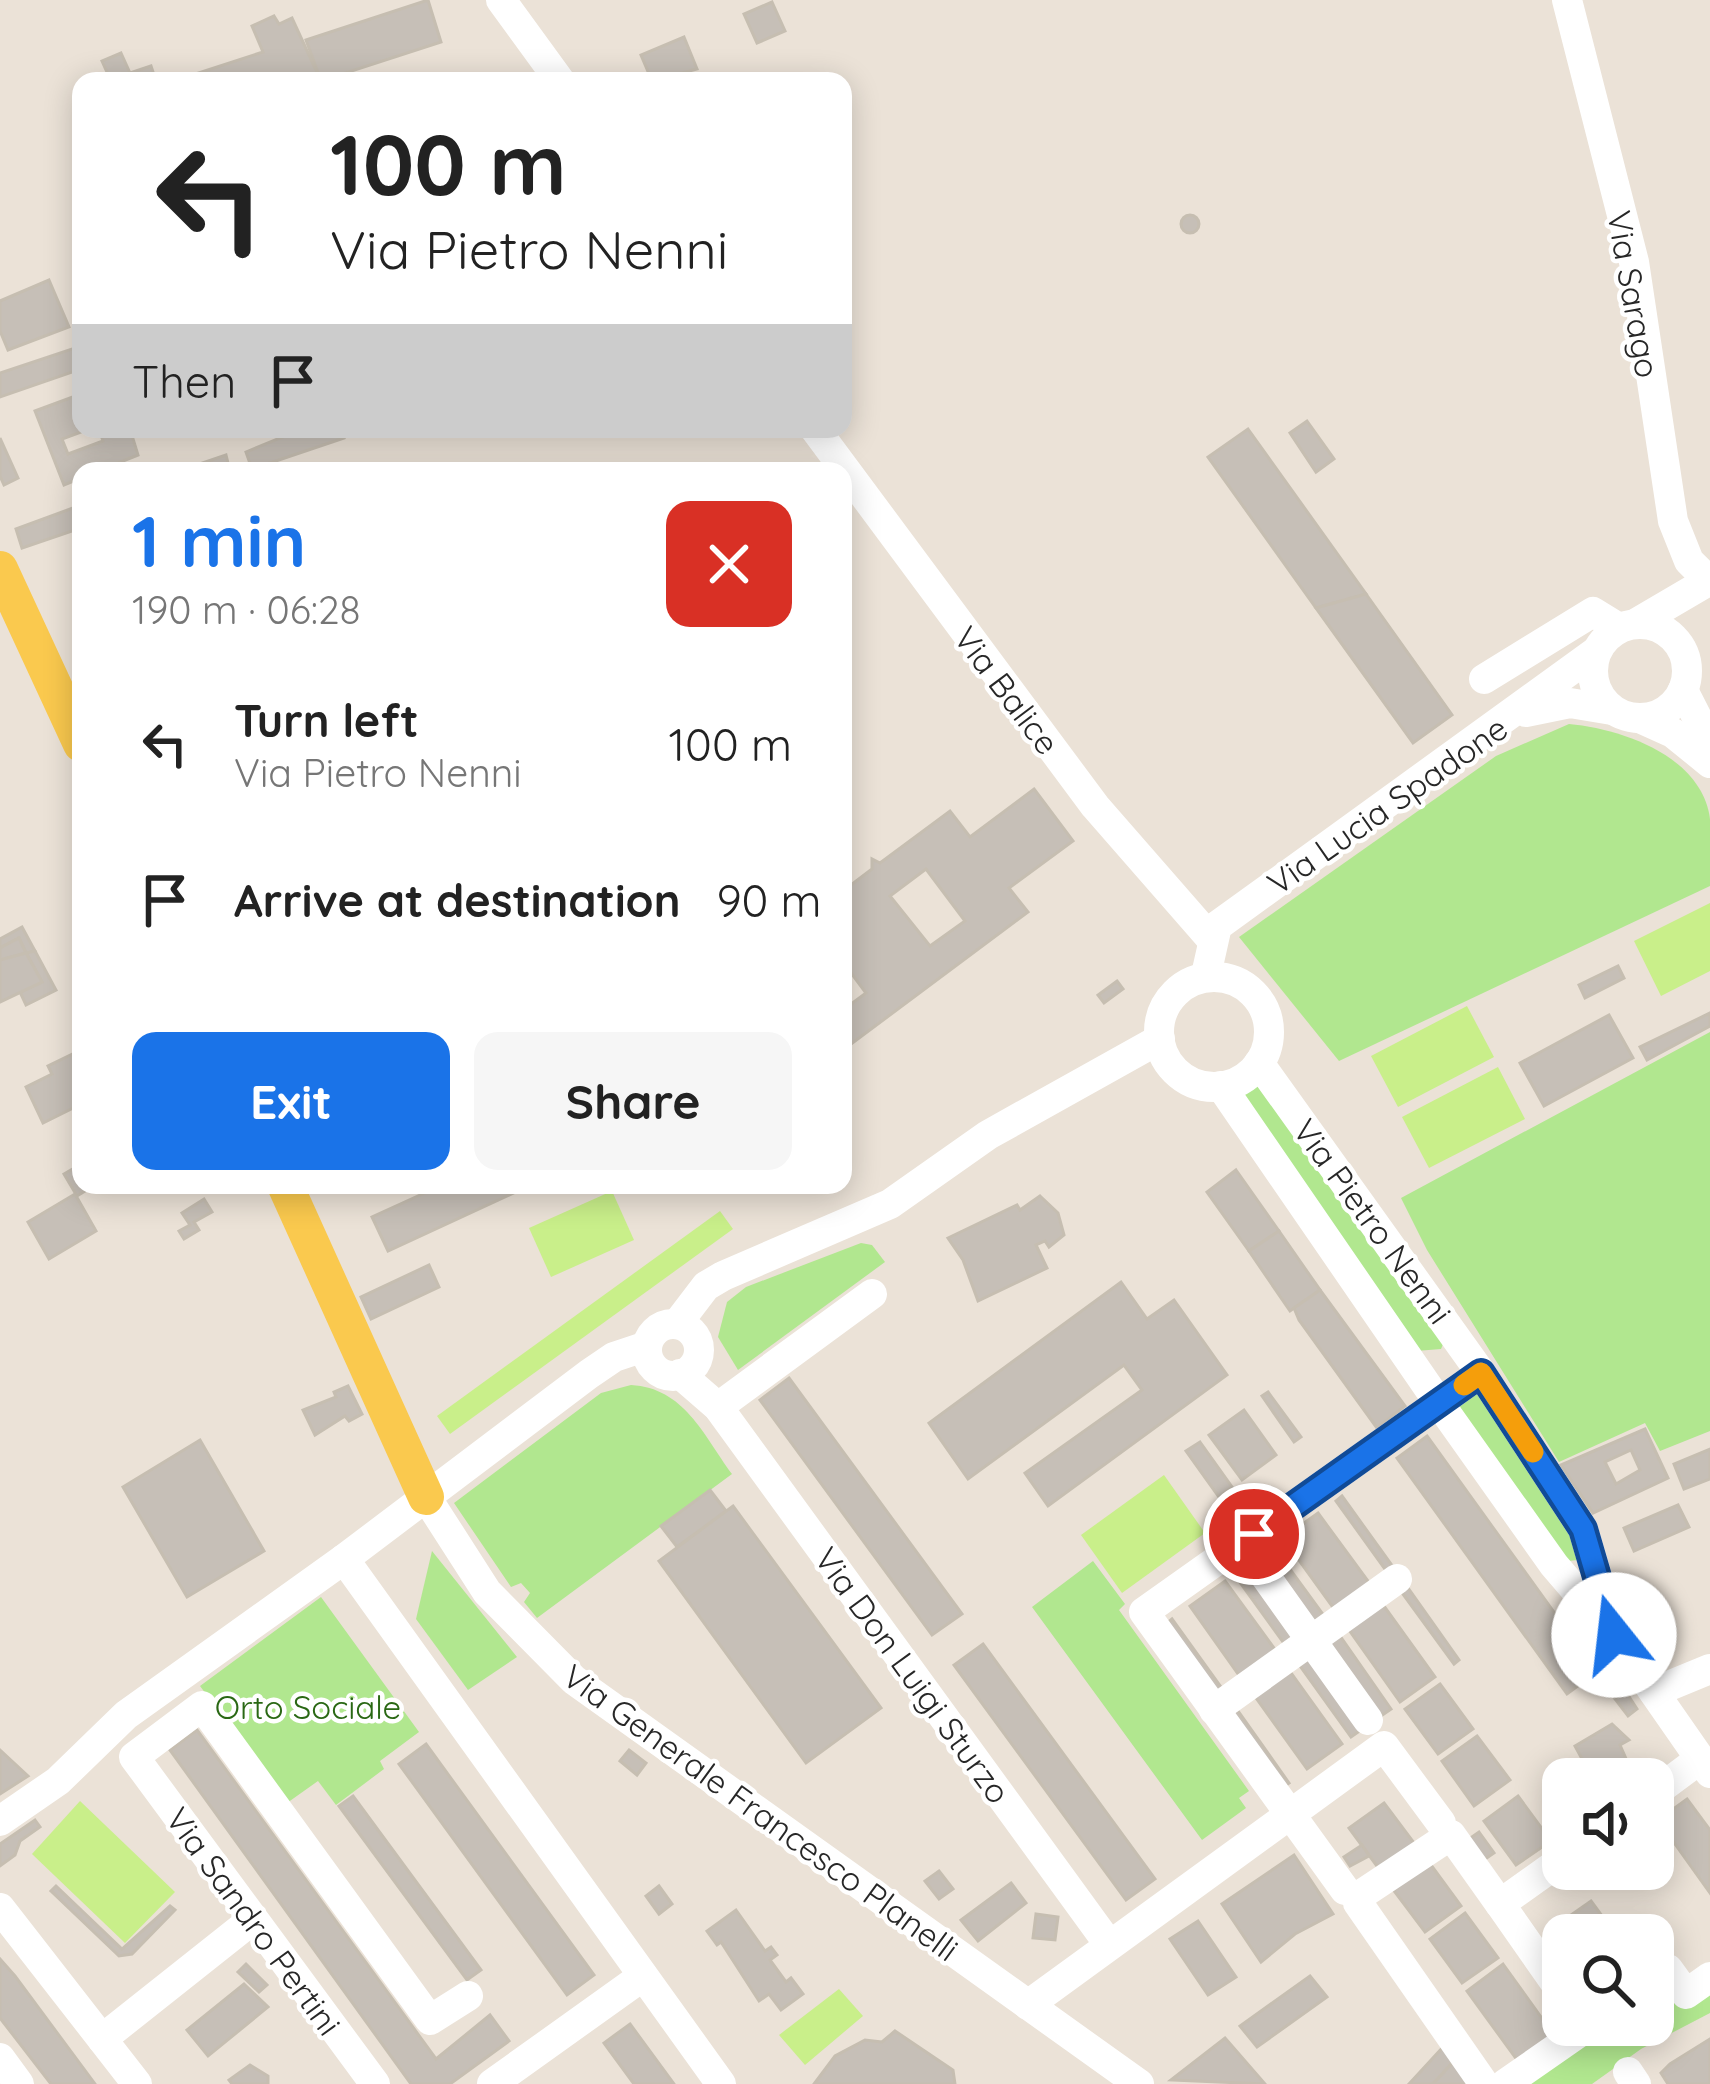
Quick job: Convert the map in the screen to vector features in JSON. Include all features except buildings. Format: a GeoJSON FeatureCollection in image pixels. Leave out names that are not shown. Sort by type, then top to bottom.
{"type":"FeatureCollection","features":[{"type":"Feature","properties":{"kind":"main road"},"geometry":{"type":"LineString","coordinates":[[0,568],[72,724]]}},
{"type":"Feature","properties":{"kind":"main road"},"geometry":{"type":"LineString","coordinates":[[289,1194],[426,1496]]}},
{"type":"Feature","properties":{"kind":"street"},"geometry":{"type":"LineString","coordinates":[[501,0],[553,72]]}},
{"type":"Feature","properties":{"kind":"street","name":"Via Sarago"},"geometry":{"type":"LineString","coordinates":[[1567,0],[1634,262],[1673,521],[1689,561],[1709,581]]}},
{"type":"Feature","properties":{"kind":"street","name":"Via Balice"},"geometry":{"type":"LineString","coordinates":[[852,479],[1095,806],[1212,940]]}},
{"type":"Feature","properties":{"kind":"street"},"geometry":{"type":"LineString","coordinates":[[1627,714],[1594,683],[1597,651],[1627,626],[1709,581]]}},
{"type":"Feature","properties":{"kind":"street"},"geometry":{"type":"LineString","coordinates":[[1681,647],[1709,581]]}},
{"type":"Feature","properties":{"kind":"street"},"geometry":{"type":"LineString","coordinates":[[1484,679],[1593,612],[1627,626],[1661,629],[1681,647],[1687,668],[1683,690],[1671,707],[1627,714]]}},
{"type":"Feature","properties":{"kind":"street","name":"Via Lucia Spadone"},"geometry":{"type":"LineString","coordinates":[[1212,940],[1217,926],[1597,651]]}},
{"type":"Feature","properties":{"kind":"street"},"geometry":{"type":"LineString","coordinates":[[1683,690],[1710,743]]}},
{"type":"Feature","properties":{"kind":"street"},"geometry":{"type":"LineString","coordinates":[[1514,715],[1570,703],[1627,714],[1673,734],[1710,763]]}},
{"type":"Feature","properties":{"kind":"street"},"geometry":{"type":"LineString","coordinates":[[1206,975],[1212,940]]}},
{"type":"Feature","properties":{"kind":"street"},"geometry":{"type":"LineString","coordinates":[[1202,979],[1227,979],[1249,989],[1264,1009],[1269,1033],[1259,1063],[1237,1082],[1221,1086],[1201,1085],[1179,1074],[1160,1039],[1165,1008],[1180,989],[1202,979]]}},
{"type":"Feature","properties":{"kind":"street"},"geometry":{"type":"LineString","coordinates":[[0,1822],[58,1781],[142,1702],[589,1374],[614,1357],[676,1352],[706,1286],[890,1204],[988,1135],[1160,1039]]}},
{"type":"Feature","properties":{"kind":"street","name":"Via Pietro Nenni"},"geometry":{"type":"LineString","coordinates":[[1259,1063],[1481,1373],[1583,1529],[1614,1635]]}},
{"type":"Feature","properties":{"kind":"street","name":"Via Pietro Nenni"},"geometry":{"type":"LineString","coordinates":[[1221,1086],[1438,1403],[1554,1565],[1614,1635],[1705,1766]]}},
{"type":"Feature","properties":{"kind":"street"},"geometry":{"type":"LineString","coordinates":[[718,1407],[872,1294]]}},
{"type":"Feature","properties":{"kind":"street"},"geometry":{"type":"LineString","coordinates":[[1413,1363],[1443,1364],[1454,1350],[1452,1332]]}},
{"type":"Feature","properties":{"kind":"street","name":"Via Don Luigi Sturzo"},"geometry":{"type":"LineString","coordinates":[[676,1352],[1108,1942]]}},
{"type":"Feature","properties":{"kind":"street"},"geometry":{"type":"LineString","coordinates":[[1345,1891],[1144,1612],[1481,1373]]}},
{"type":"Feature","properties":{"kind":"street","name":"Via Generale Francesco Planelli"},"geometry":{"type":"LineString","coordinates":[[426,1496],[488,1592],[574,1680],[1139,2084]]}},
{"type":"Feature","properties":{"kind":"street"},"geometry":{"type":"LineString","coordinates":[[1251,1556],[1542,1964]]}},
{"type":"Feature","properties":{"kind":"street"},"geometry":{"type":"LineString","coordinates":[[344,1558],[722,2084]]}},
{"type":"Feature","properties":{"kind":"street"},"geometry":{"type":"LineString","coordinates":[[1214,1710],[1397,1580]]}},
{"type":"Feature","properties":{"kind":"street"},"geometry":{"type":"LineString","coordinates":[[1654,1692],[1710,1669]]}},
{"type":"Feature","properties":{"kind":"street","name":"Via Sandro Pertini"},"geometry":{"type":"LineString","coordinates":[[375,2084],[134,1757],[202,1706],[430,2020],[468,1996]]}},
{"type":"Feature","properties":{"kind":"street"},"geometry":{"type":"LineString","coordinates":[[1028,2005],[1289,1814],[1375,1732]]}},
{"type":"Feature","properties":{"kind":"street"},"geometry":{"type":"LineString","coordinates":[[1674,1783],[1705,1766]]}},
{"type":"Feature","properties":{"kind":"street"},"geometry":{"type":"LineString","coordinates":[[1446,1829],[1359,1896],[1358,1903],[1484,2084]]}},
{"type":"Feature","properties":{"kind":"street"},"geometry":{"type":"LineString","coordinates":[[1500,1904],[1542,1874]]}},
{"type":"Feature","properties":{"kind":"street"},"geometry":{"type":"LineString","coordinates":[[0,1908],[137,2084]]}},
{"type":"Feature","properties":{"kind":"street"},"geometry":{"type":"LineString","coordinates":[[102,2038],[252,1919]]}},
{"type":"Feature","properties":{"kind":"street"},"geometry":{"type":"LineString","coordinates":[[492,2084],[643,1976]]}},
{"type":"Feature","properties":{"kind":"street"},"geometry":{"type":"LineString","coordinates":[[1674,1978],[1686,1994],[1710,1977]]}},
{"type":"Feature","properties":{"kind":"street"},"geometry":{"type":"LineString","coordinates":[[1505,2084],[1559,2046]]}},
{"type":"Feature","properties":{"kind":"street"},"geometry":{"type":"LineString","coordinates":[[0,2058],[19,2084]]}},
{"type":"Feature","properties":{"kind":"green space"},"geometry":{"type":"Polygon","coordinates":[[[1569,724],[1635,740],[1676,763],[1692,778],[1710,819],[1710,886],[1339,1061],[1239,937],[1496,756],[1569,724]]]}},
{"type":"Feature","properties":{"kind":"green space"},"geometry":{"type":"Polygon","coordinates":[[[1710,903],[1710,971],[1661,996],[1634,941],[1710,903]]]}},
{"type":"Feature","properties":{"kind":"green space"},"geometry":{"type":"Polygon","coordinates":[[[1467,1006],[1494,1057],[1398,1107],[1371,1056],[1467,1006]]]}},
{"type":"Feature","properties":{"kind":"green space"},"geometry":{"type":"Polygon","coordinates":[[[1710,1032],[1710,1431],[1660,1451],[1645,1423],[1559,1462],[1427,1250],[1401,1198],[1710,1032]]]}},
{"type":"Feature","properties":{"kind":"green space"},"geometry":{"type":"Polygon","coordinates":[[[1498,1067],[1525,1119],[1429,1168],[1402,1117],[1498,1067]]]}},
{"type":"Feature","properties":{"kind":"green space"},"geometry":{"type":"Polygon","coordinates":[[[1262,1081],[1447,1335],[1441,1349],[1416,1351],[1238,1091],[1262,1081]]]}},
{"type":"Feature","properties":{"kind":"green space"},"geometry":{"type":"Polygon","coordinates":[[[613,1194],[634,1240],[551,1277],[529,1228],[613,1194]]]}},
{"type":"Feature","properties":{"kind":"green space"},"geometry":{"type":"Polygon","coordinates":[[[720,1211],[733,1229],[450,1434],[437,1416],[720,1211]]]}},
{"type":"Feature","properties":{"kind":"green space"},"geometry":{"type":"Polygon","coordinates":[[[861,1243],[872,1245],[885,1262],[738,1370],[718,1337],[727,1302],[746,1287],[861,1243]]]}},
{"type":"Feature","properties":{"kind":"green space"},"geometry":{"type":"Polygon","coordinates":[[[631,1385],[649,1388],[679,1404],[732,1474],[537,1618],[524,1602],[530,1593],[521,1583],[511,1587],[454,1503],[601,1393],[631,1385]]]}},
{"type":"Feature","properties":{"kind":"green space"},"geometry":{"type":"Polygon","coordinates":[[[1479,1388],[1578,1541],[1578,1560],[1568,1561],[1452,1405],[1479,1388]]]}},
{"type":"Feature","properties":{"kind":"green space"},"geometry":{"type":"Polygon","coordinates":[[[1164,1475],[1205,1533],[1122,1593],[1081,1535],[1164,1475]]]}},
{"type":"Feature","properties":{"kind":"green space"},"geometry":{"type":"Polygon","coordinates":[[[432,1551],[517,1657],[468,1690],[416,1619],[432,1551]]]}},
{"type":"Feature","properties":{"kind":"green space"},"geometry":{"type":"Polygon","coordinates":[[[1093,1561],[1125,1604],[1119,1610],[1249,1791],[1239,1798],[1246,1808],[1202,1840],[1032,1607],[1093,1561]]]}},
{"type":"Feature","properties":{"kind":"green space","name":"Orto Sociale"},"geometry":{"type":"Polygon","coordinates":[[[321,1597],[419,1732],[380,1761],[384,1769],[336,1805],[318,1781],[287,1803],[200,1686],[321,1597]]]}},
{"type":"Feature","properties":{"kind":"green space"},"geometry":{"type":"Polygon","coordinates":[[[80,1801],[175,1892],[125,1943],[32,1854],[80,1801]]]}},
{"type":"Feature","properties":{"kind":"green space"},"geometry":{"type":"Polygon","coordinates":[[[1674,1984],[1710,1986],[1710,2013],[1674,2032],[1674,1984]]]}},
{"type":"Feature","properties":{"kind":"green space"},"geometry":{"type":"Polygon","coordinates":[[[839,1989],[863,2016],[805,2065],[779,2035],[839,1989]]]}},
{"type":"Feature","properties":{"kind":"green space"},"geometry":{"type":"Polygon","coordinates":[[[1578,2046],[1647,2046],[1592,2084],[1525,2084],[1578,2046]]]}},
{"type":"Feature","properties":{"kind":"slow traffic"},"geometry":{"type":"LineString","coordinates":[[1464,1385],[1481,1373],[1533,1452]]}},
{"type":"Feature","properties":{"kind":"route"},"geometry":{"type":"LineString","coordinates":[[1254,1534],[1481,1373],[1583,1529],[1614,1635]]}}]}
